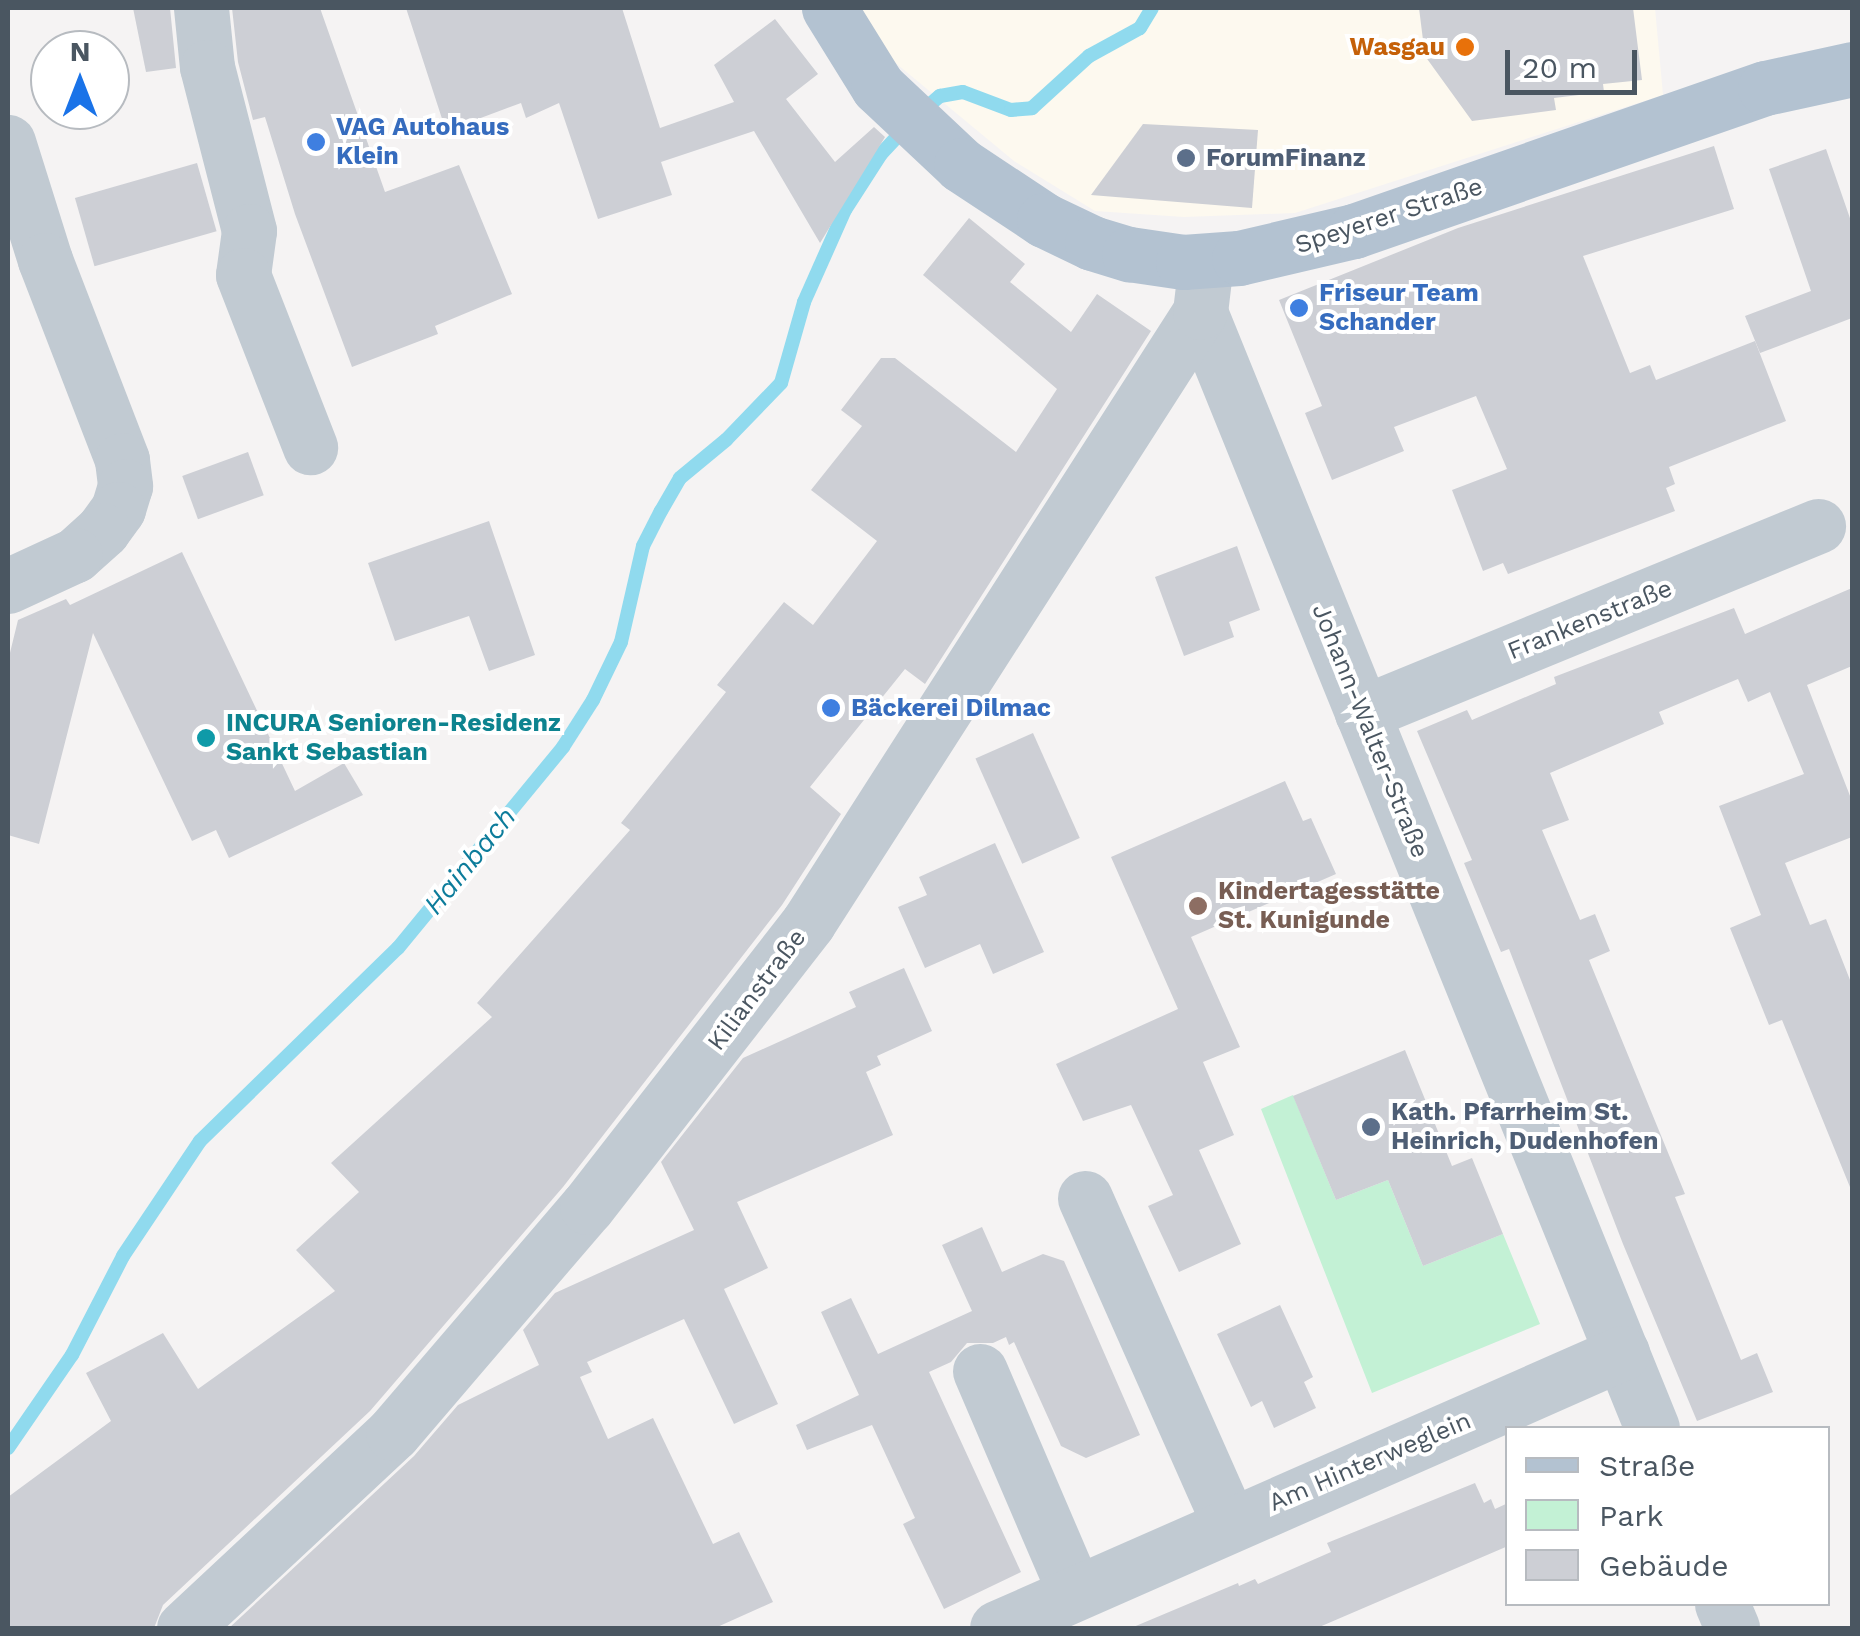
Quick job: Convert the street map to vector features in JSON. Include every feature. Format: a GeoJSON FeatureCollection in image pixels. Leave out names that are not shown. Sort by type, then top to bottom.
{"type":"FeatureCollection","features":[{"type":"Feature","properties":{"kind":"main road","name":"Speyerer Straße"},"geometry":{"type":"LineString","coordinates":[[829,8],[858,58],[910,122],[1005,197],[1092,242],[1203,287],[1276,252],[1354,232],[1765,88],[1852,69]]}},
{"type":"Feature","properties":{"kind":"street"},"geometry":{"type":"LineString","coordinates":[[201,8],[207,67],[249,232],[243,275],[310,446]]}},
{"type":"Feature","properties":{"kind":"street"},"geometry":{"type":"LineString","coordinates":[[8,142],[44,260],[122,460],[125,486],[118,509],[104,530],[75,555],[8,586]]}},
{"type":"Feature","properties":{"kind":"street","name":"Johann-Walter-Straße"},"geometry":{"type":"LineString","coordinates":[[1203,287],[1362,714],[1651,1426]]}},
{"type":"Feature","properties":{"kind":"street","name":"Kilianstraße"},"geometry":{"type":"LineString","coordinates":[[184,1628],[394,1433],[514,1296],[696,1070],[818,908],[1203,287]]}},
{"type":"Feature","properties":{"kind":"street","name":"Frankenstraße"},"geometry":{"type":"LineString","coordinates":[[1362,714],[1818,526]]}},
{"type":"Feature","properties":{"kind":"street"},"geometry":{"type":"LineString","coordinates":[[1085,1198],[1229,1524]]}},
{"type":"Feature","properties":{"kind":"street","name":"Am Hinterweglein"},"geometry":{"type":"LineString","coordinates":[[996,1628],[1622,1353]]}},
{"type":"Feature","properties":{"kind":"street"},"geometry":{"type":"LineString","coordinates":[[980,1371],[1075,1593]]}},
{"type":"Feature","properties":{"kind":"shaded area"},"geometry":{"type":"Polygon","coordinates":[[[843,8],[1655,8],[1663,95],[1295,213],[1184,217],[1095,211],[1014,161],[892,60],[843,8]]]}},
{"type":"Feature","properties":{"kind":"green space"},"geometry":{"type":"Polygon","coordinates":[[[1293,1095],[1336,1200],[1388,1180],[1423,1266],[1503,1234],[1540,1324],[1372,1393],[1261,1109],[1293,1095]]]}},
{"type":"Feature","properties":{"kind":"building"},"geometry":{"type":"Polygon","coordinates":[[[133,8],[170,8],[176,68],[146,72],[133,8]]]}},
{"type":"Feature","properties":{"kind":"building"},"geometry":{"type":"Polygon","coordinates":[[[232,8],[320,8],[385,192],[459,165],[512,294],[435,326],[438,334],[352,367],[295,214],[265,117],[253,120],[238,62],[232,8]]]}},
{"type":"Feature","properties":{"kind":"building"},"geometry":{"type":"Polygon","coordinates":[[[406,8],[622,8],[660,128],[734,102],[714,65],[775,19],[818,74],[786,99],[835,162],[874,127],[885,137],[820,243],[754,131],[661,162],[672,195],[598,219],[559,103],[526,118],[521,103],[446,131],[406,8]]]}},
{"type":"Feature","properties":{"kind":"building"},"geometry":{"type":"Polygon","coordinates":[[[1419,8],[1633,8],[1642,80],[1603,84],[1604,92],[1554,98],[1556,110],[1472,121],[1425,56],[1419,8]]]}},
{"type":"Feature","properties":{"kind":"building"},"geometry":{"type":"Polygon","coordinates":[[[1143,124],[1258,130],[1252,208],[1091,195],[1143,124]]]}},
{"type":"Feature","properties":{"kind":"building"},"geometry":{"type":"Polygon","coordinates":[[[1714,146],[1734,209],[1583,256],[1630,373],[1650,365],[1656,380],[1755,341],[1786,421],[1669,467],[1675,484],[1666,488],[1675,511],[1508,574],[1503,563],[1483,571],[1452,490],[1507,469],[1476,396],[1394,427],[1404,451],[1332,480],[1305,413],[1322,406],[1279,300],[1458,228],[1714,146]]]}},
{"type":"Feature","properties":{"kind":"building"},"geometry":{"type":"Polygon","coordinates":[[[1826,149],[1852,224],[1852,318],[1760,353],[1745,316],[1811,291],[1769,169],[1826,149]]]}},
{"type":"Feature","properties":{"kind":"building"},"geometry":{"type":"Polygon","coordinates":[[[197,163],[217,231],[94,266],[75,198],[197,163]]]}},
{"type":"Feature","properties":{"kind":"building"},"geometry":{"type":"Polygon","coordinates":[[[969,218],[1025,264],[1010,282],[1071,332],[1097,294],[1151,331],[925,684],[905,669],[810,787],[841,814],[782,905],[563,1187],[370,1411],[163,1605],[154,1628],[8,1628],[8,1497],[111,1421],[86,1373],[163,1333],[198,1389],[335,1291],[296,1250],[359,1192],[331,1163],[492,1017],[477,1003],[630,830],[621,823],[726,692],[717,685],[784,602],[813,625],[877,541],[811,490],[862,426],[841,410],[881,358],[895,358],[1016,452],[1057,389],[923,275],[969,218]]]}},
{"type":"Feature","properties":{"kind":"building"},"geometry":{"type":"Polygon","coordinates":[[[248,452],[264,495],[198,519],[182,476],[248,452]]]}},
{"type":"Feature","properties":{"kind":"building"},"geometry":{"type":"Polygon","coordinates":[[[489,521],[535,655],[489,671],[469,616],[395,641],[368,563],[489,521]]]}},
{"type":"Feature","properties":{"kind":"building"},"geometry":{"type":"Polygon","coordinates":[[[1237,546],[1260,610],[1229,622],[1234,637],[1184,656],[1155,577],[1237,546]]]}},
{"type":"Feature","properties":{"kind":"building","name":"INCURA Senioren-Residenz Sankt Sebastian"},"geometry":{"type":"Polygon","coordinates":[[[182,552],[295,791],[344,763],[363,795],[229,858],[216,830],[192,841],[93,633],[39,844],[8,835],[8,661],[18,620],[66,599],[70,605],[182,552]]]}},
{"type":"Feature","properties":{"kind":"building"},"geometry":{"type":"Polygon","coordinates":[[[1852,588],[1852,666],[1807,685],[1852,801],[1852,837],[1785,863],[1810,925],[1826,919],[1852,985],[1852,1192],[1782,1020],[1769,1025],[1730,928],[1761,915],[1719,806],[1804,774],[1770,692],[1748,702],[1738,679],[1659,712],[1664,724],[1550,773],[1569,820],[1542,830],[1580,920],[1595,914],[1610,951],[1589,960],[1685,1194],[1675,1197],[1741,1360],[1757,1353],[1773,1392],[1697,1421],[1623,1244],[1509,949],[1501,952],[1464,863],[1472,860],[1417,731],[1467,710],[1472,720],[1556,684],[1554,677],[1734,608],[1745,634],[1852,588]]]}},
{"type":"Feature","properties":{"kind":"building"},"geometry":{"type":"Polygon","coordinates":[[[1033,733],[1080,838],[1022,864],[975,759],[1033,733]]]}},
{"type":"Feature","properties":{"kind":"building"},"geometry":{"type":"Polygon","coordinates":[[[1285,781],[1303,821],[1311,818],[1336,874],[1191,937],[1240,1047],[1203,1062],[1234,1135],[1199,1150],[1241,1244],[1179,1272],[1148,1206],[1173,1195],[1131,1105],[1083,1121],[1056,1064],[1178,1009],[1111,857],[1285,781]]]}},
{"type":"Feature","properties":{"kind":"building"},"geometry":{"type":"Polygon","coordinates":[[[995,843],[1044,952],[993,974],[980,944],[925,968],[898,907],[927,895],[919,877],[995,843]]]}},
{"type":"Feature","properties":{"kind":"building"},"geometry":{"type":"Polygon","coordinates":[[[904,968],[932,1031],[877,1056],[881,1065],[866,1072],[893,1135],[737,1202],[768,1268],[724,1289],[778,1404],[734,1424],[684,1319],[587,1362],[592,1372],[580,1377],[608,1439],[653,1418],[713,1544],[739,1532],[773,1602],[715,1628],[229,1628],[414,1456],[458,1405],[539,1365],[523,1330],[555,1293],[694,1230],[661,1162],[743,1058],[856,1007],[849,992],[904,968]]]}},
{"type":"Feature","properties":{"kind":"building","name":"Kath. Pfarrheim St. Heinrich, Dudenhofen"},"geometry":{"type":"Polygon","coordinates":[[[1405,1050],[1452,1166],[1472,1158],[1503,1234],[1423,1266],[1388,1180],[1336,1200],[1293,1096],[1405,1050]]]}},
{"type":"Feature","properties":{"kind":"building"},"geometry":{"type":"Polygon","coordinates":[[[982,1227],[1002,1272],[1043,1254],[1064,1261],[1140,1435],[1086,1458],[1061,1446],[1014,1342],[1009,1345],[1006,1337],[993,1343],[967,1343],[951,1362],[929,1372],[1021,1572],[944,1609],[903,1524],[915,1518],[872,1425],[807,1450],[796,1425],[859,1395],[821,1312],[851,1298],[878,1354],[972,1311],[942,1245],[982,1227]]]}},
{"type":"Feature","properties":{"kind":"building"},"geometry":{"type":"Polygon","coordinates":[[[1280,1305],[1313,1377],[1304,1382],[1316,1408],[1274,1428],[1262,1401],[1251,1407],[1217,1334],[1280,1305]]]}},
{"type":"Feature","properties":{"kind":"building"},"geometry":{"type":"Polygon","coordinates":[[[1475,1483],[1484,1503],[1491,1499],[1495,1509],[1505,1504],[1505,1547],[1317,1628],[1131,1628],[1238,1583],[1239,1586],[1255,1579],[1258,1584],[1331,1552],[1327,1543],[1475,1483]]]}},
{"type":"Feature","properties":{"kind":"waterway","name":"Hainbach"},"geometry":{"type":"LineString","coordinates":[[919,114],[940,96],[963,92],[1011,110],[1032,108],[1089,56],[1140,28],[1152,8]]}},
{"type":"Feature","properties":{"kind":"waterway","name":"Hainbach"},"geometry":{"type":"LineString","coordinates":[[8,1448],[72,1355],[123,1256],[200,1141],[398,948],[563,747],[593,700],[621,642],[643,546],[661,511],[680,478],[726,440],[781,383],[804,302],[845,210],[881,154],[904,129]]}},
{"type":"Feature","properties":{"kind":"place","name":"Wasgau"},"geometry":{"type":"Point","coordinates":[1465,47]}},
{"type":"Feature","properties":{"kind":"place","name":"VAG Autohaus Klein"},"geometry":{"type":"Point","coordinates":[316,142]}},
{"type":"Feature","properties":{"kind":"place","name":"ForumFinanz"},"geometry":{"type":"Point","coordinates":[1186,158]}},
{"type":"Feature","properties":{"kind":"place","name":"Friseur Team Schander"},"geometry":{"type":"Point","coordinates":[1299,308]}},
{"type":"Feature","properties":{"kind":"place","name":"Bäckerei Dilmac"},"geometry":{"type":"Point","coordinates":[831,708]}},
{"type":"Feature","properties":{"kind":"place","name":"INCURA Senioren-Residenz Sankt Sebastian"},"geometry":{"type":"Point","coordinates":[206,738]}},
{"type":"Feature","properties":{"kind":"place","name":"Kindertagesstätte St. Kunigunde"},"geometry":{"type":"Point","coordinates":[1198,906]}},
{"type":"Feature","properties":{"kind":"place","name":"Kath. Pfarrheim St. Heinrich, Dudenhofen"},"geometry":{"type":"Point","coordinates":[1371,1127]}}]}
